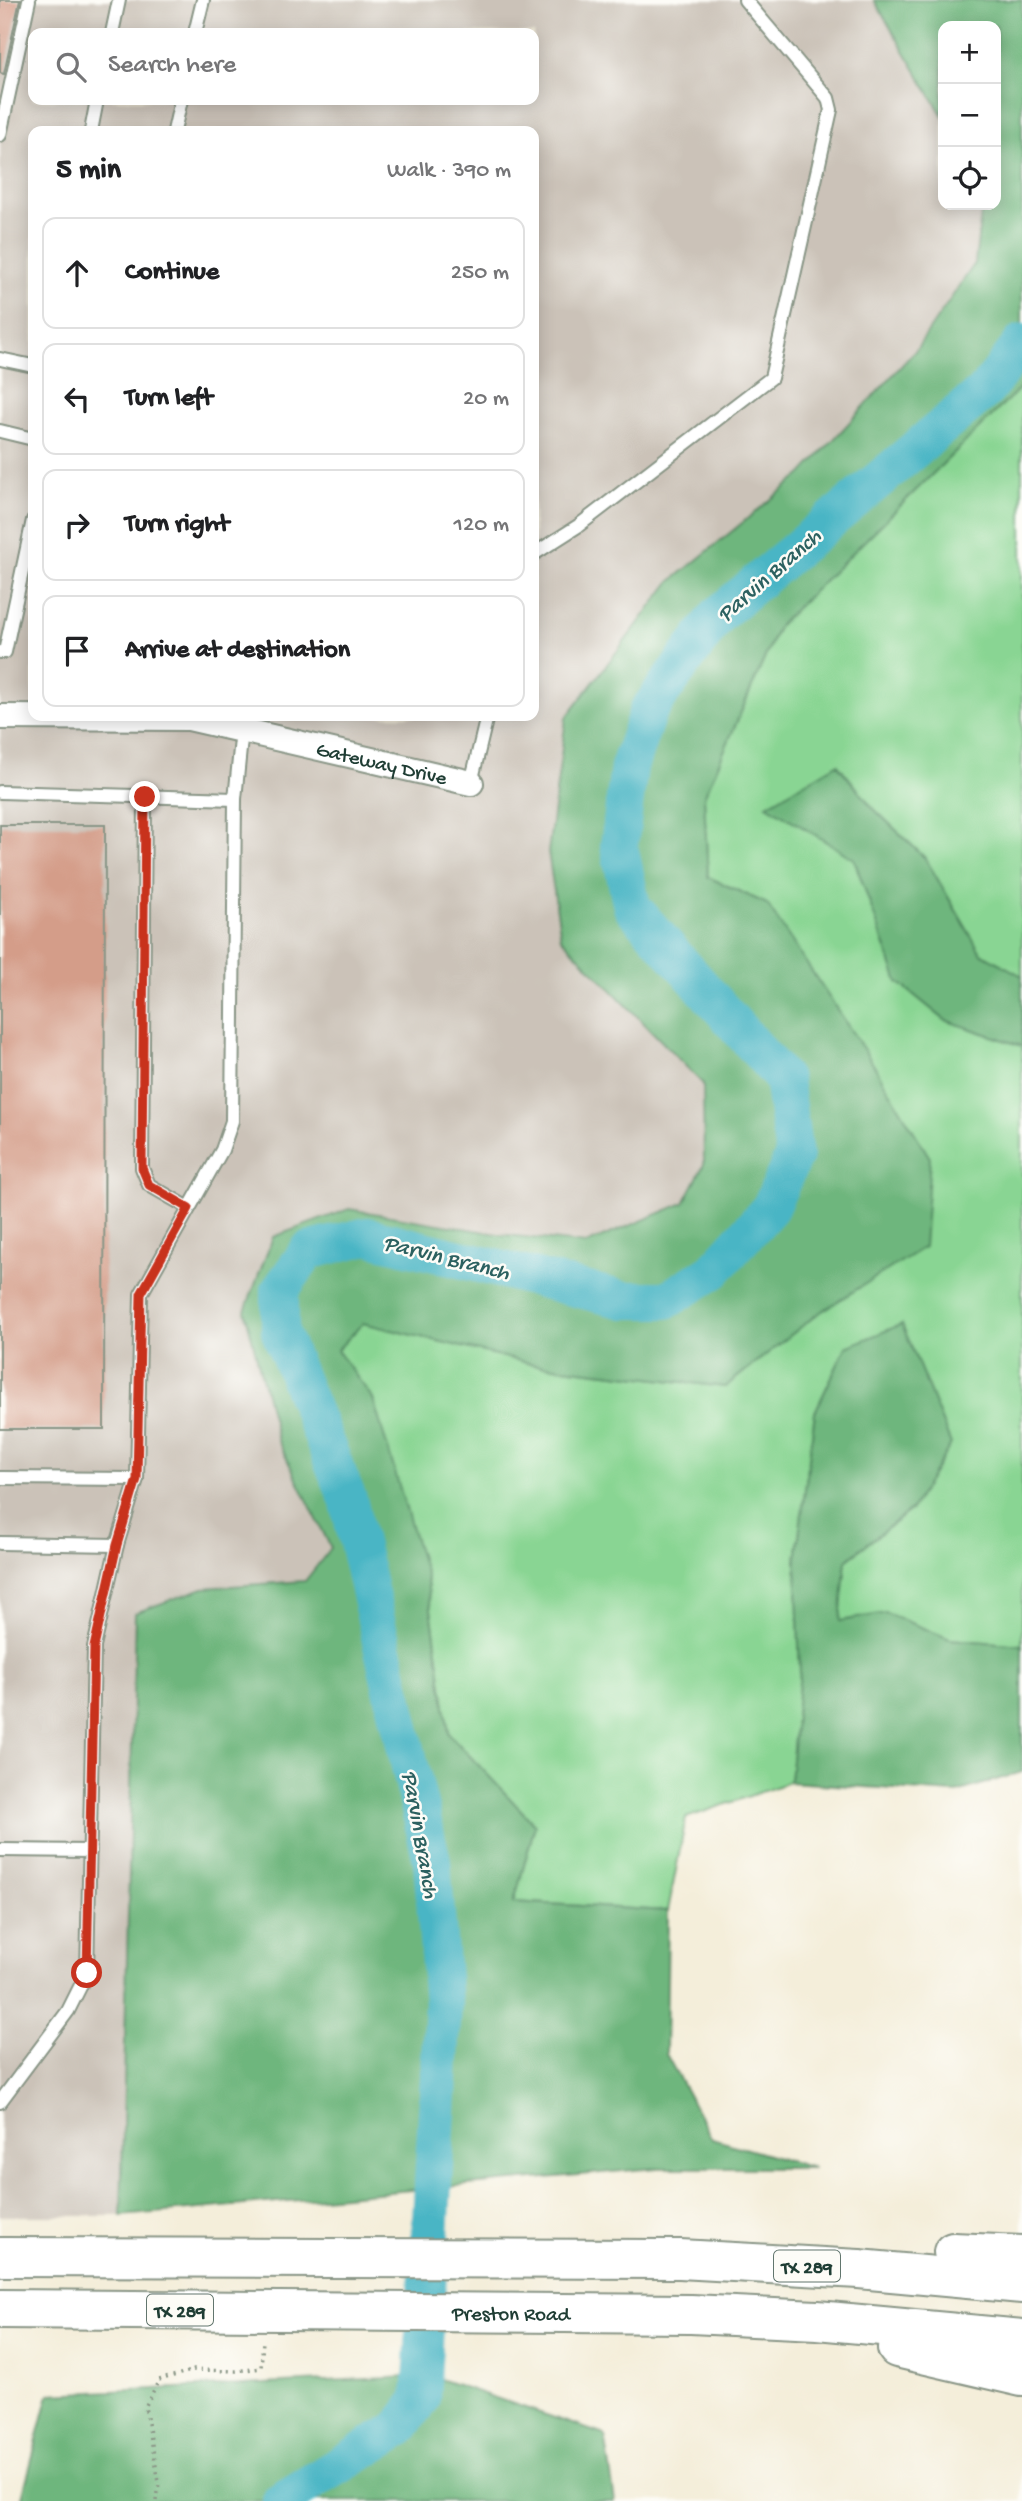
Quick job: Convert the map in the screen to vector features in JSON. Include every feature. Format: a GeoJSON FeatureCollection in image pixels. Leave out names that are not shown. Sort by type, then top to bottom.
{"type":"FeatureCollection","features":[{"type":"Feature","properties":{"kind":"main road"},"geometry":{"type":"LineString","coordinates":[[592,2258],[695,2243],[754,2240],[1022,2255]]}},
{"type":"Feature","properties":{"kind":"main road","name":"TX 289"},"geometry":{"type":"LineString","coordinates":[[0,2257],[592,2258],[859,2269],[1022,2284]]}},
{"type":"Feature","properties":{"kind":"main road","name":"Preston Road"},"geometry":{"type":"LineString","coordinates":[[0,2309],[624,2312],[817,2320],[1022,2339]]}},
{"type":"Feature","properties":{"kind":"main road"},"geometry":{"type":"LineString","coordinates":[[624,2312],[815,2333],[887,2346],[1022,2377]]}},
{"type":"Feature","properties":{"kind":"street","name":"Gateway Drive"},"geometry":{"type":"LineString","coordinates":[[0,717],[28,717]]}},
{"type":"Feature","properties":{"kind":"street","name":"Gateway Drive"},"geometry":{"type":"LineString","coordinates":[[205,721],[471,783]]}},
{"type":"Feature","properties":{"kind":"lane"},"geometry":{"type":"LineString","coordinates":[[0,135],[29,0]]}},
{"type":"Feature","properties":{"kind":"lane"},"geometry":{"type":"LineString","coordinates":[[112,28],[119,0]]}},
{"type":"Feature","properties":{"kind":"lane"},"geometry":{"type":"LineString","coordinates":[[196,28],[203,0]]}},
{"type":"Feature","properties":{"kind":"lane"},"geometry":{"type":"LineString","coordinates":[[539,551],[578,526],[771,378],[831,110],[828,98],[745,0]]}},
{"type":"Feature","properties":{"kind":"lane"},"geometry":{"type":"LineString","coordinates":[[92,126],[96,105]]}},
{"type":"Feature","properties":{"kind":"lane"},"geometry":{"type":"LineString","coordinates":[[175,126],[180,105]]}},
{"type":"Feature","properties":{"kind":"lane"},"geometry":{"type":"LineString","coordinates":[[0,359],[28,365]]}},
{"type":"Feature","properties":{"kind":"lane"},"geometry":{"type":"LineString","coordinates":[[0,431],[28,438]]}},
{"type":"Feature","properties":{"kind":"lane"},"geometry":{"type":"LineString","coordinates":[[0,652],[5,652],[28,544]]}},
{"type":"Feature","properties":{"kind":"lane"},"geometry":{"type":"LineString","coordinates":[[471,783],[486,721]]}},
{"type":"Feature","properties":{"kind":"lane"},"geometry":{"type":"LineString","coordinates":[[0,2102],[68,2011],[87,1973],[94,1647],[117,1545],[137,1479],[141,1294],[222,1150],[233,1121],[235,799],[242,728]]}},
{"type":"Feature","properties":{"kind":"lane"},"geometry":{"type":"LineString","coordinates":[[0,792],[235,799]]}},
{"type":"Feature","properties":{"kind":"lane"},"geometry":{"type":"LineString","coordinates":[[145,797],[142,1168],[149,1185],[189,1208]]}},
{"type":"Feature","properties":{"kind":"lane"},"geometry":{"type":"LineString","coordinates":[[0,1478],[137,1479]]}},
{"type":"Feature","properties":{"kind":"lane"},"geometry":{"type":"LineString","coordinates":[[0,1543],[117,1545]]}},
{"type":"Feature","properties":{"kind":"lane"},"geometry":{"type":"LineString","coordinates":[[0,1850],[90,1851]]}},
{"type":"Feature","properties":{"kind":"path"},"geometry":{"type":"LineString","coordinates":[[157,2501],[159,2482],[145,2407],[159,2380],[194,2370],[236,2371],[261,2368],[263,2340]]}},
{"type":"Feature","properties":{"kind":"shaded area"},"geometry":{"type":"Polygon","coordinates":[[[0,0],[874,0],[938,108],[938,210],[981,210],[975,263],[915,351],[802,474],[561,938],[703,1084],[704,1164],[684,1203],[586,1244],[498,1234],[278,1441],[331,1548],[305,1581],[203,1588],[135,1614],[121,2216],[0,2216],[0,0]]]}},
{"type":"Feature","properties":{"kind":"green space"},"geometry":{"type":"Polygon","coordinates":[[[874,0],[1022,0],[1022,386],[779,625],[704,797],[708,877],[767,904],[870,1059],[930,1158],[924,1247],[816,1315],[725,1387],[537,1365],[363,1323],[337,1350],[373,1399],[426,1575],[449,1734],[535,1825],[514,1902],[668,1911],[666,2054],[712,2139],[813,2168],[657,2168],[121,2216],[135,1613],[203,1588],[305,1581],[331,1548],[278,1441],[245,1311],[273,1237],[349,1209],[498,1234],[586,1244],[684,1203],[704,1164],[703,1084],[561,938],[548,852],[566,718],[670,582],[802,474],[915,351],[975,263],[981,210],[1001,210],[1001,21],[938,21],[938,108],[874,0]]]}},
{"type":"Feature","properties":{"kind":"green space"},"geometry":{"type":"Polygon","coordinates":[[[1022,386],[1022,976],[981,953],[925,858],[872,807],[838,764],[768,805],[854,859],[898,982],[945,1020],[1022,1046],[1022,1645],[950,1639],[886,1613],[839,1622],[846,1560],[912,1509],[846,1347],[815,1412],[796,1560],[800,1672],[790,1782],[686,1818],[668,1911],[514,1902],[535,1825],[449,1734],[426,1575],[337,1350],[363,1323],[537,1365],[725,1387],[816,1315],[767,904],[708,877],[704,797],[779,625],[1022,386]]]}},
{"type":"Feature","properties":{"kind":"green space"},"geometry":{"type":"Polygon","coordinates":[[[837,764],[872,807],[925,858],[981,953],[1022,976],[1022,1046],[945,1020],[898,982],[854,859],[767,805],[837,764]]]}},
{"type":"Feature","properties":{"kind":"green space"},"geometry":{"type":"Polygon","coordinates":[[[902,1324],[951,1444],[912,1509],[846,1560],[840,1621],[886,1613],[950,1639],[1022,1645],[1022,1772],[954,1793],[790,1782],[800,1672],[796,1560],[815,1412],[846,1347],[902,1324]]]}},
{"type":"Feature","properties":{"kind":"green space"},"geometry":{"type":"Polygon","coordinates":[[[431,2376],[605,2435],[615,2501],[21,2501],[49,2394],[431,2376]]]}},
{"type":"Feature","properties":{"kind":"building"},"geometry":{"type":"Polygon","coordinates":[[[0,0],[20,0],[4,74],[0,73],[0,0]]]}},
{"type":"Feature","properties":{"kind":"building"},"geometry":{"type":"Polygon","coordinates":[[[0,825],[105,825],[104,1429],[0,1429],[0,825]]]}},
{"type":"Feature","properties":{"kind":"waterway","name":"Parvin Branch"},"geometry":{"type":"LineString","coordinates":[[281,2501],[399,2429],[421,2399],[443,2004],[432,1861],[348,1499],[280,1332],[280,1290],[308,1251],[367,1236],[624,1300],[667,1300],[713,1271],[770,1208],[794,1155],[783,1079],[632,907],[619,846],[629,767],[648,711],[718,615],[987,389],[1022,343]]}},
{"type":"Feature","properties":{"kind":"route"},"geometry":{"type":"LineString","coordinates":[[87,1973],[94,1647],[117,1545],[137,1479],[141,1294],[189,1208],[149,1185],[142,1168],[145,797]]}}]}
